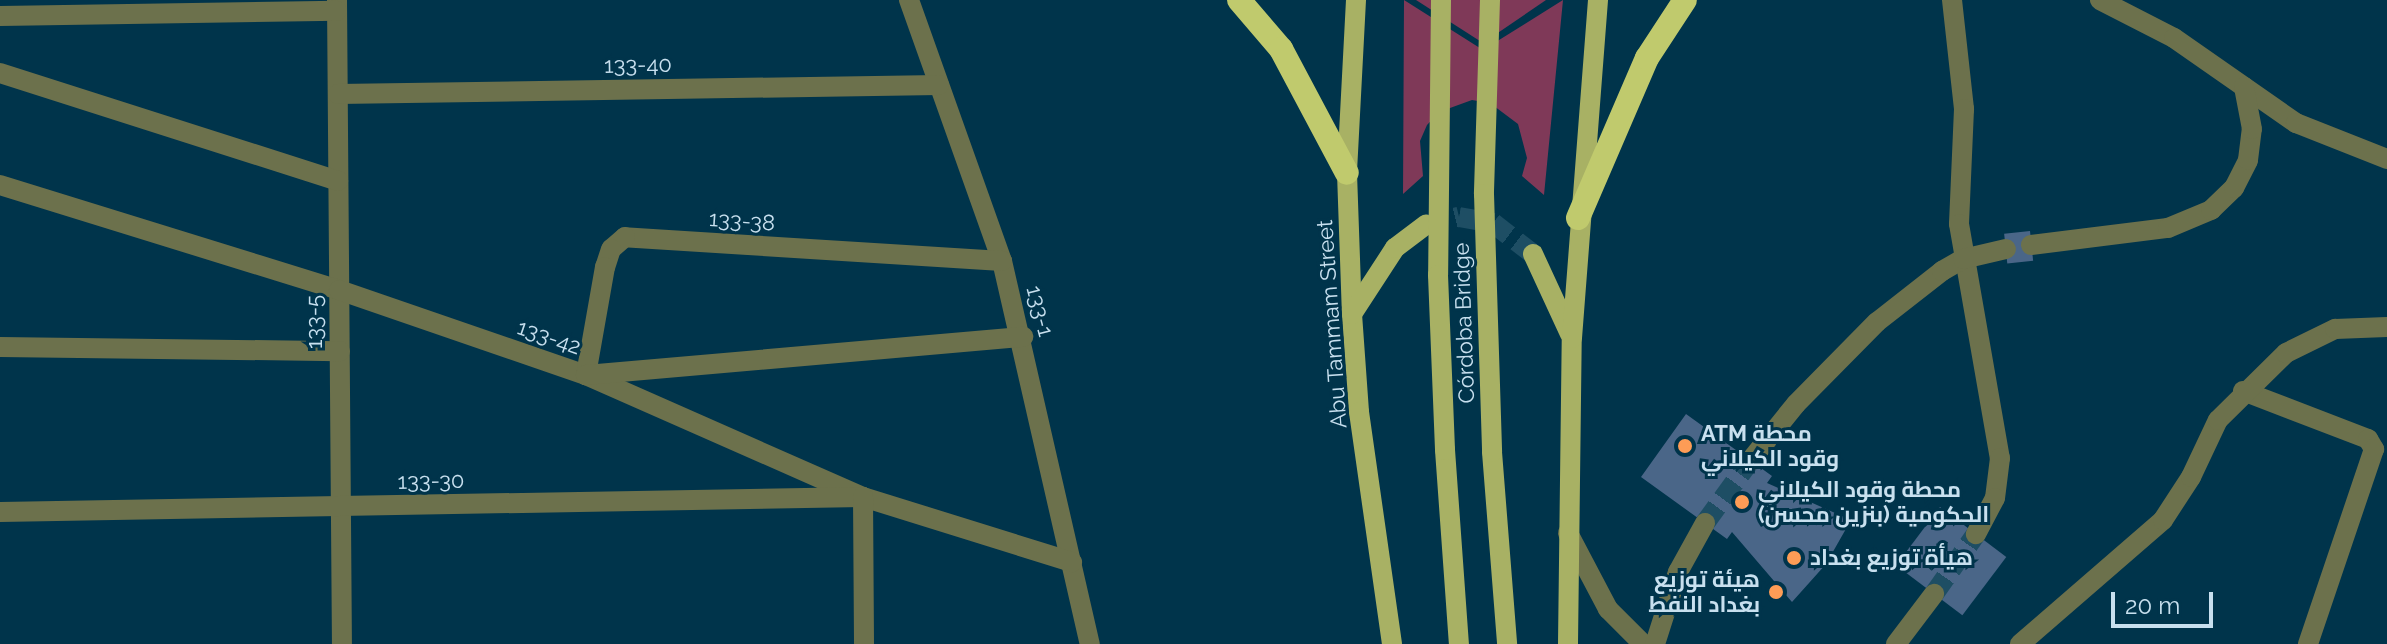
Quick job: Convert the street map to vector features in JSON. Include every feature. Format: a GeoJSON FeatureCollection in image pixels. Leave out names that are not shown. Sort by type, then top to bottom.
{"type":"FeatureCollection","features":[{"type":"Feature","properties":{"kind":"highway"},"geometry":{"type":"LineString","coordinates":[[1239,0],[1281,49],[1347,173]]}},
{"type":"Feature","properties":{"kind":"highway"},"geometry":{"type":"LineString","coordinates":[[1578,218],[1647,58],[1685,0]]}},
{"type":"Feature","properties":{"kind":"main road","name":"Abu Tammam Street"},"geometry":{"type":"LineString","coordinates":[[1356,0],[1347,173],[1352,314],[1359,412],[1392,644]]}},
{"type":"Feature","properties":{"kind":"main road","name":"Córdoba Bridge"},"geometry":{"type":"LineString","coordinates":[[1441,0],[1438,260],[1445,450],[1459,644]]}},
{"type":"Feature","properties":{"kind":"main road","name":"Córdoba Bridge"},"geometry":{"type":"LineString","coordinates":[[1490,0],[1484,194],[1492,452],[1507,644]]}},
{"type":"Feature","properties":{"kind":"main road"},"geometry":{"type":"LineString","coordinates":[[1568,644],[1566,528],[1572,338],[1578,218],[1598,0]]}},
{"type":"Feature","properties":{"kind":"main road"},"geometry":{"type":"LineString","coordinates":[[1352,314],[1395,248],[1426,225]]}},
{"type":"Feature","properties":{"kind":"main road"},"geometry":{"type":"LineString","coordinates":[[1533,254],[1572,338]]}},
{"type":"Feature","properties":{"kind":"street","name":"133-1"},"geometry":{"type":"LineString","coordinates":[[909,0],[1002,261],[1023,337],[1090,644]]}},
{"type":"Feature","properties":{"kind":"street"},"geometry":{"type":"LineString","coordinates":[[1952,0],[1962,62],[1959,224],[2000,458],[1995,498],[1976,534]]}},
{"type":"Feature","properties":{"kind":"street"},"geometry":{"type":"LineString","coordinates":[[2100,0],[2174,38],[2296,123],[2387,159]]}},
{"type":"Feature","properties":{"kind":"street"},"geometry":{"type":"LineString","coordinates":[[0,16],[337,6]]}},
{"type":"Feature","properties":{"kind":"street","name":"133-5"},"geometry":{"type":"LineString","coordinates":[[337,6],[342,644]]}},
{"type":"Feature","properties":{"kind":"street"},"geometry":{"type":"LineString","coordinates":[[0,73],[338,181]]}},
{"type":"Feature","properties":{"kind":"street","name":"133-40"},"geometry":{"type":"LineString","coordinates":[[338,94],[939,85]]}},
{"type":"Feature","properties":{"kind":"street"},"geometry":{"type":"LineString","coordinates":[[2031,245],[2168,228],[2211,210],[2234,188],[2248,160],[2252,129],[2244,87]]}},
{"type":"Feature","properties":{"kind":"street","name":"133-42"},"geometry":{"type":"LineString","coordinates":[[0,185],[339,290],[586,375],[863,497],[1072,562]]}},
{"type":"Feature","properties":{"kind":"street","name":"133-38"},"geometry":{"type":"LineString","coordinates":[[586,375],[605,267],[611,249],[625,237],[1002,261]]}},
{"type":"Feature","properties":{"kind":"street"},"geometry":{"type":"LineString","coordinates":[[1750,461],[1847,349],[1919,288],[1963,259],[2006,249]]}},
{"type":"Feature","properties":{"kind":"street"},"geometry":{"type":"LineString","coordinates":[[2020,644],[2163,520],[2191,477],[2207,435],[2243,391],[2286,353],[2317,334],[2387,327]]}},
{"type":"Feature","properties":{"kind":"street"},"geometry":{"type":"LineString","coordinates":[[586,375],[1023,337]]}},
{"type":"Feature","properties":{"kind":"street"},"geometry":{"type":"LineString","coordinates":[[0,347],[340,351]]}},
{"type":"Feature","properties":{"kind":"street"},"geometry":{"type":"LineString","coordinates":[[2243,391],[2368,439],[2374,449],[2308,644]]}},
{"type":"Feature","properties":{"kind":"street"},"geometry":{"type":"LineString","coordinates":[[863,497],[864,644]]}},
{"type":"Feature","properties":{"kind":"street","name":"133-30"},"geometry":{"type":"LineString","coordinates":[[0,512],[863,497]]}},
{"type":"Feature","properties":{"kind":"street"},"geometry":{"type":"LineString","coordinates":[[1655,644],[1673,585],[1705,523]]}},
{"type":"Feature","properties":{"kind":"street"},"geometry":{"type":"LineString","coordinates":[[1566,528],[1608,609],[1643,644]]}},
{"type":"Feature","properties":{"kind":"street"},"geometry":{"type":"LineString","coordinates":[[1896,644],[1934,594]]}},
{"type":"Feature","properties":{"kind":"shaded area"},"geometry":{"type":"Polygon","coordinates":[[[1404,0],[1483,50],[1563,0],[1544,195],[1522,176],[1527,158],[1518,124],[1490,103],[1472,100],[1439,112],[1427,125],[1420,141],[1423,176],[1403,194],[1404,0]]]}},
{"type":"Feature","properties":{"kind":"shaded area"},"geometry":{"type":"Polygon","coordinates":[[[1416,0],[1546,0],[1483,43],[1416,0]]]}},
{"type":"Feature","properties":{"kind":"building"},"geometry":{"type":"Polygon","coordinates":[[[2030,231],[2033,261],[2007,264],[2004,234],[2030,231]]]}},
{"type":"Feature","properties":{"kind":"building","name":"محطة وقود الكيلاني الحكومية (بنزين محسن)"},"geometry":{"type":"Polygon","coordinates":[[[1686,414],[1772,476],[1767,483],[1851,520],[1826,564],[1792,602],[1732,532],[1727,539],[1641,477],[1686,414]]]}},
{"type":"Feature","properties":{"kind":"building"},"geometry":{"type":"Polygon","coordinates":[[[1940,507],[2006,557],[1962,615],[1896,565],[1940,507]]]}},
{"type":"Feature","properties":{"kind":"tunnel"},"geometry":{"type":"LineString","coordinates":[[1426,225],[1459,217],[1493,223],[1533,254]]}},
{"type":"Feature","properties":{"kind":"tunnel"},"geometry":{"type":"LineString","coordinates":[[1705,523],[1750,461]]}},
{"type":"Feature","properties":{"kind":"tunnel"},"geometry":{"type":"LineString","coordinates":[[1934,594],[1976,534]]}},
{"type":"Feature","properties":{"kind":"place","name":"ATM محطة وقود الكيلاني"},"geometry":{"type":"Point","coordinates":[1685,446]}},
{"type":"Feature","properties":{"kind":"place","name":"محطة وقود الكيلاني الحكومية (بنزين محسن)"},"geometry":{"type":"Point","coordinates":[1742,502]}},
{"type":"Feature","properties":{"kind":"place","name":"هيأة توزيع بغداد"},"geometry":{"type":"Point","coordinates":[1794,558]}},
{"type":"Feature","properties":{"kind":"place","name":"هيئة توزيع بغداد النفط"},"geometry":{"type":"Point","coordinates":[1776,592]}}]}
